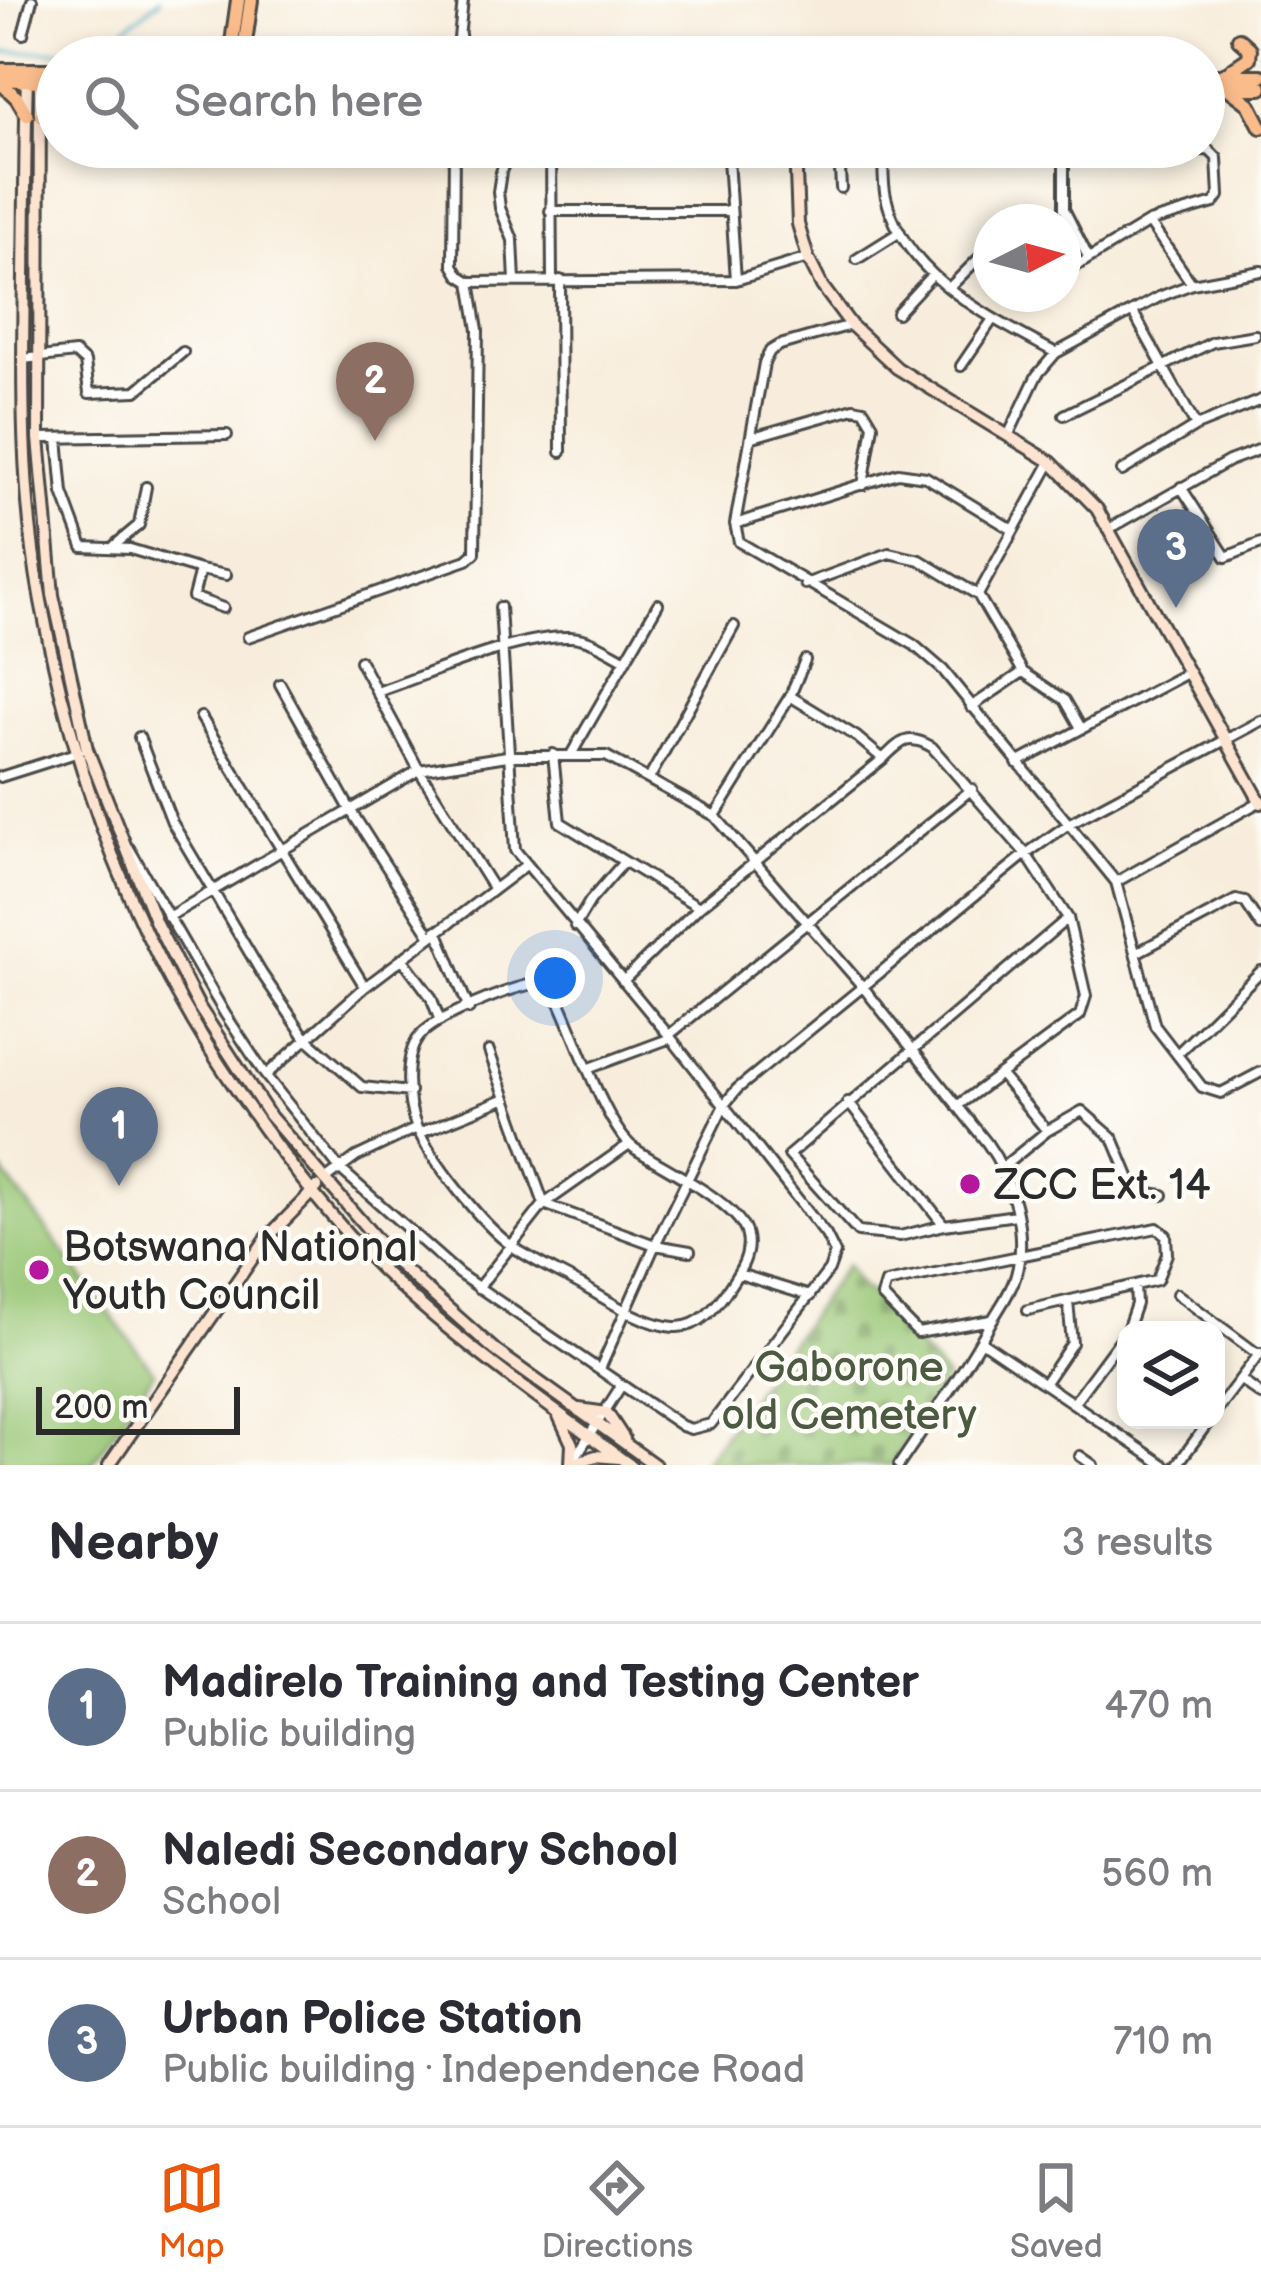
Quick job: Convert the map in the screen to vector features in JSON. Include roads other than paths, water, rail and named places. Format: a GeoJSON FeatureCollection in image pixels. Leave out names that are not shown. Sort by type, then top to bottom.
{"type":"FeatureCollection","features":[{"type":"Feature","properties":{"kind":"main road"},"geometry":{"type":"LineString","coordinates":[[234,36],[238,0]]}},
{"type":"Feature","properties":{"kind":"main road"},"geometry":{"type":"LineString","coordinates":[[246,36],[251,0]]}},
{"type":"Feature","properties":{"kind":"main road"},"geometry":{"type":"LineString","coordinates":[[1225,82],[1249,58],[1250,50],[1239,39]]}},
{"type":"Feature","properties":{"kind":"main road"},"geometry":{"type":"LineString","coordinates":[[0,70],[34,75]]}},
{"type":"Feature","properties":{"kind":"main road"},"geometry":{"type":"LineString","coordinates":[[0,80],[34,75]]}},
{"type":"Feature","properties":{"kind":"main road"},"geometry":{"type":"LineString","coordinates":[[34,75],[39,438],[53,596],[81,751],[156,923],[199,1007],[269,1115],[399,1265],[455,1318],[575,1408],[626,1462]]}},
{"type":"Feature","properties":{"kind":"main road"},"geometry":{"type":"LineString","coordinates":[[0,80],[34,115],[23,359],[27,486],[40,598],[100,831],[142,930],[178,999],[259,1123],[377,1265],[446,1328],[557,1413],[628,1446],[655,1465]]}},
{"type":"Feature","properties":{"kind":"main road"},"geometry":{"type":"LineString","coordinates":[[1225,82],[1260,82],[1261,98]]}},
{"type":"Feature","properties":{"kind":"main road"},"geometry":{"type":"LineString","coordinates":[[1225,82],[1244,99],[1261,127]]}},
{"type":"Feature","properties":{"kind":"main road"},"geometry":{"type":"LineString","coordinates":[[795,168],[795,202],[808,258],[821,286],[851,325],[897,368],[1009,434],[1051,462],[1082,491],[1261,802]]}},
{"type":"Feature","properties":{"kind":"main road"},"geometry":{"type":"LineString","coordinates":[[109,1465],[266,1239],[324,1180]]}},
{"type":"Feature","properties":{"kind":"main road"},"geometry":{"type":"LineString","coordinates":[[575,1408],[607,1413],[628,1446]]}},
{"type":"Feature","properties":{"kind":"main road"},"geometry":{"type":"LineString","coordinates":[[557,1413],[572,1444],[571,1465],[596,1456],[626,1462]]}},
{"type":"Feature","properties":{"kind":"street"},"geometry":{"type":"LineString","coordinates":[[23,34],[32,0]]}},
{"type":"Feature","properties":{"kind":"street"},"geometry":{"type":"LineString","coordinates":[[460,36],[463,0]]}},
{"type":"Feature","properties":{"kind":"street"},"geometry":{"type":"LineString","coordinates":[[454,168],[453,265],[470,282],[736,280],[808,258]]}},
{"type":"Feature","properties":{"kind":"street"},"geometry":{"type":"LineString","coordinates":[[503,168],[498,192],[513,240],[515,281]]}},
{"type":"Feature","properties":{"kind":"street"},"geometry":{"type":"LineString","coordinates":[[551,168],[561,452]]}},
{"type":"Feature","properties":{"kind":"street"},"geometry":{"type":"LineString","coordinates":[[728,168],[736,280]]}},
{"type":"Feature","properties":{"kind":"street"},"geometry":{"type":"LineString","coordinates":[[840,168],[841,188]]}},
{"type":"Feature","properties":{"kind":"street"},"geometry":{"type":"LineString","coordinates":[[884,168],[884,191],[900,232],[932,275],[994,319],[1056,353]]}},
{"type":"Feature","properties":{"kind":"street"},"geometry":{"type":"LineString","coordinates":[[1064,168],[1064,209],[1088,257]]}},
{"type":"Feature","properties":{"kind":"street"},"geometry":{"type":"LineString","coordinates":[[1081,262],[1149,222],[1217,200],[1215,168]]}},
{"type":"Feature","properties":{"kind":"street"},"geometry":{"type":"LineString","coordinates":[[550,212],[730,212]]}},
{"type":"Feature","properties":{"kind":"street"},"geometry":{"type":"LineString","coordinates":[[1149,222],[1192,284]]}},
{"type":"Feature","properties":{"kind":"street"},"geometry":{"type":"LineString","coordinates":[[857,260],[900,232]]}},
{"type":"Feature","properties":{"kind":"street"},"geometry":{"type":"LineString","coordinates":[[948,288],[973,264]]}},
{"type":"Feature","properties":{"kind":"street"},"geometry":{"type":"LineString","coordinates":[[1009,434],[1037,375],[1056,353],[1192,284],[1261,271]]}},
{"type":"Feature","properties":{"kind":"street"},"geometry":{"type":"LineString","coordinates":[[897,314],[932,275]]}},
{"type":"Feature","properties":{"kind":"street"},"geometry":{"type":"LineString","coordinates":[[248,637],[476,553],[478,330],[470,282]]}},
{"type":"Feature","properties":{"kind":"street"},"geometry":{"type":"LineString","coordinates":[[1134,314],[1196,426]]}},
{"type":"Feature","properties":{"kind":"street"},"geometry":{"type":"LineString","coordinates":[[961,366],[994,319]]}},
{"type":"Feature","properties":{"kind":"street"},"geometry":{"type":"LineString","coordinates":[[851,325],[770,351],[735,524],[739,542],[914,645],[944,670],[1116,882],[1154,1025],[1210,1091],[1239,1087],[1261,1072]]}},
{"type":"Feature","properties":{"kind":"street"},"geometry":{"type":"LineString","coordinates":[[1064,415],[1214,342],[1256,335]]}},
{"type":"Feature","properties":{"kind":"street"},"geometry":{"type":"LineString","coordinates":[[23,359],[74,353],[86,365],[89,393],[111,393],[136,391],[183,352]]}},
{"type":"Feature","properties":{"kind":"street"},"geometry":{"type":"LineString","coordinates":[[1122,471],[1196,426],[1261,400]]}},
{"type":"Feature","properties":{"kind":"street"},"geometry":{"type":"LineString","coordinates":[[753,437],[854,408],[864,410],[873,424],[863,484]]}},
{"type":"Feature","properties":{"kind":"street"},"geometry":{"type":"LineString","coordinates":[[39,438],[227,435]]}},
{"type":"Feature","properties":{"kind":"street"},"geometry":{"type":"LineString","coordinates":[[58,438],[63,493],[81,544],[90,549],[114,546],[226,575]]}},
{"type":"Feature","properties":{"kind":"street"},"geometry":{"type":"LineString","coordinates":[[1108,529],[1261,449]]}},
{"type":"Feature","properties":{"kind":"street"},"geometry":{"type":"LineString","coordinates":[[978,596],[1051,462]]}},
{"type":"Feature","properties":{"kind":"street"},"geometry":{"type":"LineString","coordinates":[[735,524],[898,473],[926,477],[1013,530]]}},
{"type":"Feature","properties":{"kind":"street"},"geometry":{"type":"LineString","coordinates":[[1181,487],[1226,557],[1261,543]]}},
{"type":"Feature","properties":{"kind":"street"},"geometry":{"type":"LineString","coordinates":[[114,546],[139,526],[146,488]]}},
{"type":"Feature","properties":{"kind":"street"},"geometry":{"type":"LineString","coordinates":[[805,584],[889,553],[920,560],[978,596],[1023,672],[1065,700],[1081,728]]}},
{"type":"Feature","properties":{"kind":"street"},"geometry":{"type":"LineString","coordinates":[[200,570],[193,597],[223,608]]}},
{"type":"Feature","properties":{"kind":"street"},"geometry":{"type":"LineString","coordinates":[[572,754],[658,604]]}},
{"type":"Feature","properties":{"kind":"street"},"geometry":{"type":"LineString","coordinates":[[120,838],[138,859],[168,917],[266,1076],[339,1168],[478,1288],[682,1426],[691,1429],[711,1424],[810,1296],[834,1259],[833,1245],[670,1037],[526,865],[512,840],[500,607]]}},
{"type":"Feature","properties":{"kind":"street"},"geometry":{"type":"LineString","coordinates":[[650,777],[734,626]]}},
{"type":"Feature","properties":{"kind":"street"},"geometry":{"type":"LineString","coordinates":[[377,692],[501,650],[574,637],[624,658]]}},
{"type":"Feature","properties":{"kind":"street"},"geometry":{"type":"LineString","coordinates":[[715,816],[790,696],[805,660]]}},
{"type":"Feature","properties":{"kind":"street"},"geometry":{"type":"LineString","coordinates":[[360,662],[419,770],[493,887]]}},
{"type":"Feature","properties":{"kind":"street"},"geometry":{"type":"LineString","coordinates":[[971,707],[1023,672]]}},
{"type":"Feature","properties":{"kind":"street"},"geometry":{"type":"LineString","coordinates":[[1017,763],[1189,673]]}},
{"type":"Feature","properties":{"kind":"street"},"geometry":{"type":"LineString","coordinates":[[280,684],[351,812],[434,933],[469,1009]]}},
{"type":"Feature","properties":{"kind":"street"},"geometry":{"type":"LineString","coordinates":[[790,696],[857,737],[883,759]]}},
{"type":"Feature","properties":{"kind":"street"},"geometry":{"type":"LineString","coordinates":[[201,717],[365,987]]}},
{"type":"Feature","properties":{"kind":"street"},"geometry":{"type":"LineString","coordinates":[[600,1370],[724,1105],[754,1073],[1025,854],[1070,823],[1261,722]]}},
{"type":"Feature","properties":{"kind":"street"},"geometry":{"type":"LineString","coordinates":[[139,737],[168,815],[305,1037],[362,1087],[410,1092]]}},
{"type":"Feature","properties":{"kind":"street"},"geometry":{"type":"LineString","coordinates":[[623,980],[699,907],[901,740],[921,740],[972,789],[1025,854],[1068,918],[1084,1006],[1080,1015],[957,1106]]}},
{"type":"Feature","properties":{"kind":"street"},"geometry":{"type":"LineString","coordinates":[[0,776],[81,751]]}},
{"type":"Feature","properties":{"kind":"street"},"geometry":{"type":"LineString","coordinates":[[553,754],[560,822],[699,907]]}},
{"type":"Feature","properties":{"kind":"street"},"geometry":{"type":"LineString","coordinates":[[168,917],[419,770],[507,756],[606,756],[715,816],[863,987],[1004,1166],[1016,1215],[1016,1277],[981,1341],[899,1465]]}},
{"type":"Feature","properties":{"kind":"street"},"geometry":{"type":"LineString","coordinates":[[590,1068],[670,1037],[972,789]]}},
{"type":"Feature","properties":{"kind":"street"},"geometry":{"type":"LineString","coordinates":[[1116,882],[1261,802]]}},
{"type":"Feature","properties":{"kind":"street"},"geometry":{"type":"LineString","coordinates":[[575,926],[623,863]]}},
{"type":"Feature","properties":{"kind":"street"},"geometry":{"type":"LineString","coordinates":[[266,1076],[365,987],[526,865]]}},
{"type":"Feature","properties":{"kind":"street"},"geometry":{"type":"LineString","coordinates":[[1136,953],[1236,900],[1245,902],[1261,926]]}},
{"type":"Feature","properties":{"kind":"street"},"geometry":{"type":"LineString","coordinates":[[1016,1215],[901,1236],[858,1232],[792,1162],[791,1150],[1068,918]]}},
{"type":"Feature","properties":{"kind":"street"},"geometry":{"type":"LineString","coordinates":[[402,958],[431,998],[440,1021]]}},
{"type":"Feature","properties":{"kind":"street"},"geometry":{"type":"LineString","coordinates":[[1177,1054],[1261,971]]}},
{"type":"Feature","properties":{"kind":"street"},"geometry":{"type":"LineString","coordinates":[[521,986],[542,986],[560,1003],[611,1120],[628,1145],[722,1204],[743,1225],[747,1252],[739,1274],[717,1306],[685,1326],[672,1327],[625,1310],[509,1245],[446,1172],[419,1131],[410,1092],[414,1046],[419,1036],[440,1021],[521,986]]}},
{"type":"Feature","properties":{"kind":"street"},"geometry":{"type":"LineString","coordinates":[[489,1051],[544,1204]]}},
{"type":"Feature","properties":{"kind":"street"},"geometry":{"type":"LineString","coordinates":[[1000,1074],[1047,1131]]}},
{"type":"Feature","properties":{"kind":"street"},"geometry":{"type":"LineString","coordinates":[[324,1180],[339,1168],[419,1131],[506,1098]]}},
{"type":"Feature","properties":{"kind":"street"},"geometry":{"type":"LineString","coordinates":[[848,1102],[944,1225]]}},
{"type":"Feature","properties":{"kind":"street"},"geometry":{"type":"LineString","coordinates":[[1004,1166],[1073,1113],[1090,1115],[1113,1138],[1135,1191],[1163,1195]]}},
{"type":"Feature","properties":{"kind":"street"},"geometry":{"type":"LineString","coordinates":[[478,1288],[544,1204],[628,1145]]}},
{"type":"Feature","properties":{"kind":"street"},"geometry":{"type":"LineString","coordinates":[[544,1204],[655,1245],[690,1251]]}},
{"type":"Feature","properties":{"kind":"street"},"geometry":{"type":"LineString","coordinates":[[992,1320],[918,1333],[882,1295],[882,1288],[886,1283],[1163,1230],[1167,1254],[1157,1280],[1028,1310]]}},
{"type":"Feature","properties":{"kind":"street"},"geometry":{"type":"LineString","coordinates":[[739,1274],[810,1296]]}},
{"type":"Feature","properties":{"kind":"street"},"geometry":{"type":"LineString","coordinates":[[1130,1321],[1136,1285]]}},
{"type":"Feature","properties":{"kind":"street"},"geometry":{"type":"LineString","coordinates":[[1178,1294],[1260,1353],[1225,1400]]}},
{"type":"Feature","properties":{"kind":"street"},"geometry":{"type":"LineString","coordinates":[[1044,1384],[1072,1343],[1067,1302]]}},
{"type":"Feature","properties":{"kind":"street"},"geometry":{"type":"LineString","coordinates":[[981,1341],[1164,1465]]}},
{"type":"Feature","properties":{"kind":"street"},"geometry":{"type":"LineString","coordinates":[[1074,1402],[1117,1344]]}},
{"type":"Feature","properties":{"kind":"street"},"geometry":{"type":"LineString","coordinates":[[1241,1380],[1261,1395]]}},
{"type":"Feature","properties":{"kind":"street"},"geometry":{"type":"LineString","coordinates":[[571,1465],[622,1385]]}},
{"type":"Feature","properties":{"kind":"street"},"geometry":{"type":"LineString","coordinates":[[1177,1465],[1203,1429]]}},
{"type":"Feature","properties":{"kind":"street"},"geometry":{"type":"LineString","coordinates":[[1080,1456],[1093,1465]]}},
{"type":"Feature","properties":{"kind":"waterway"},"geometry":{"type":"LineString","coordinates":[[119,36],[160,0]]}},
{"type":"Feature","properties":{"kind":"waterway"},"geometry":{"type":"LineString","coordinates":[[0,52],[36,51]]}},
{"type":"Feature","properties":{"kind":"place","name":"Naledi Secondary School"},"geometry":{"type":"Point","coordinates":[375,441]}},
{"type":"Feature","properties":{"kind":"place","name":"Urban Police Station"},"geometry":{"type":"Point","coordinates":[1176,608]}},
{"type":"Feature","properties":{"kind":"place","name":"ZCC Ext. 14"},"geometry":{"type":"Point","coordinates":[970,1184]}},
{"type":"Feature","properties":{"kind":"place","name":"Madirelo Training and Testing Center"},"geometry":{"type":"Point","coordinates":[119,1186]}},
{"type":"Feature","properties":{"kind":"place","name":"Botswana National Youth Council"},"geometry":{"type":"Point","coordinates":[39,1270]}},
{"type":"Feature","properties":{"kind":"park label","name":"Gaborone old Cemetery"},"geometry":{"type":"Point","coordinates":[849,1390]}}]}
